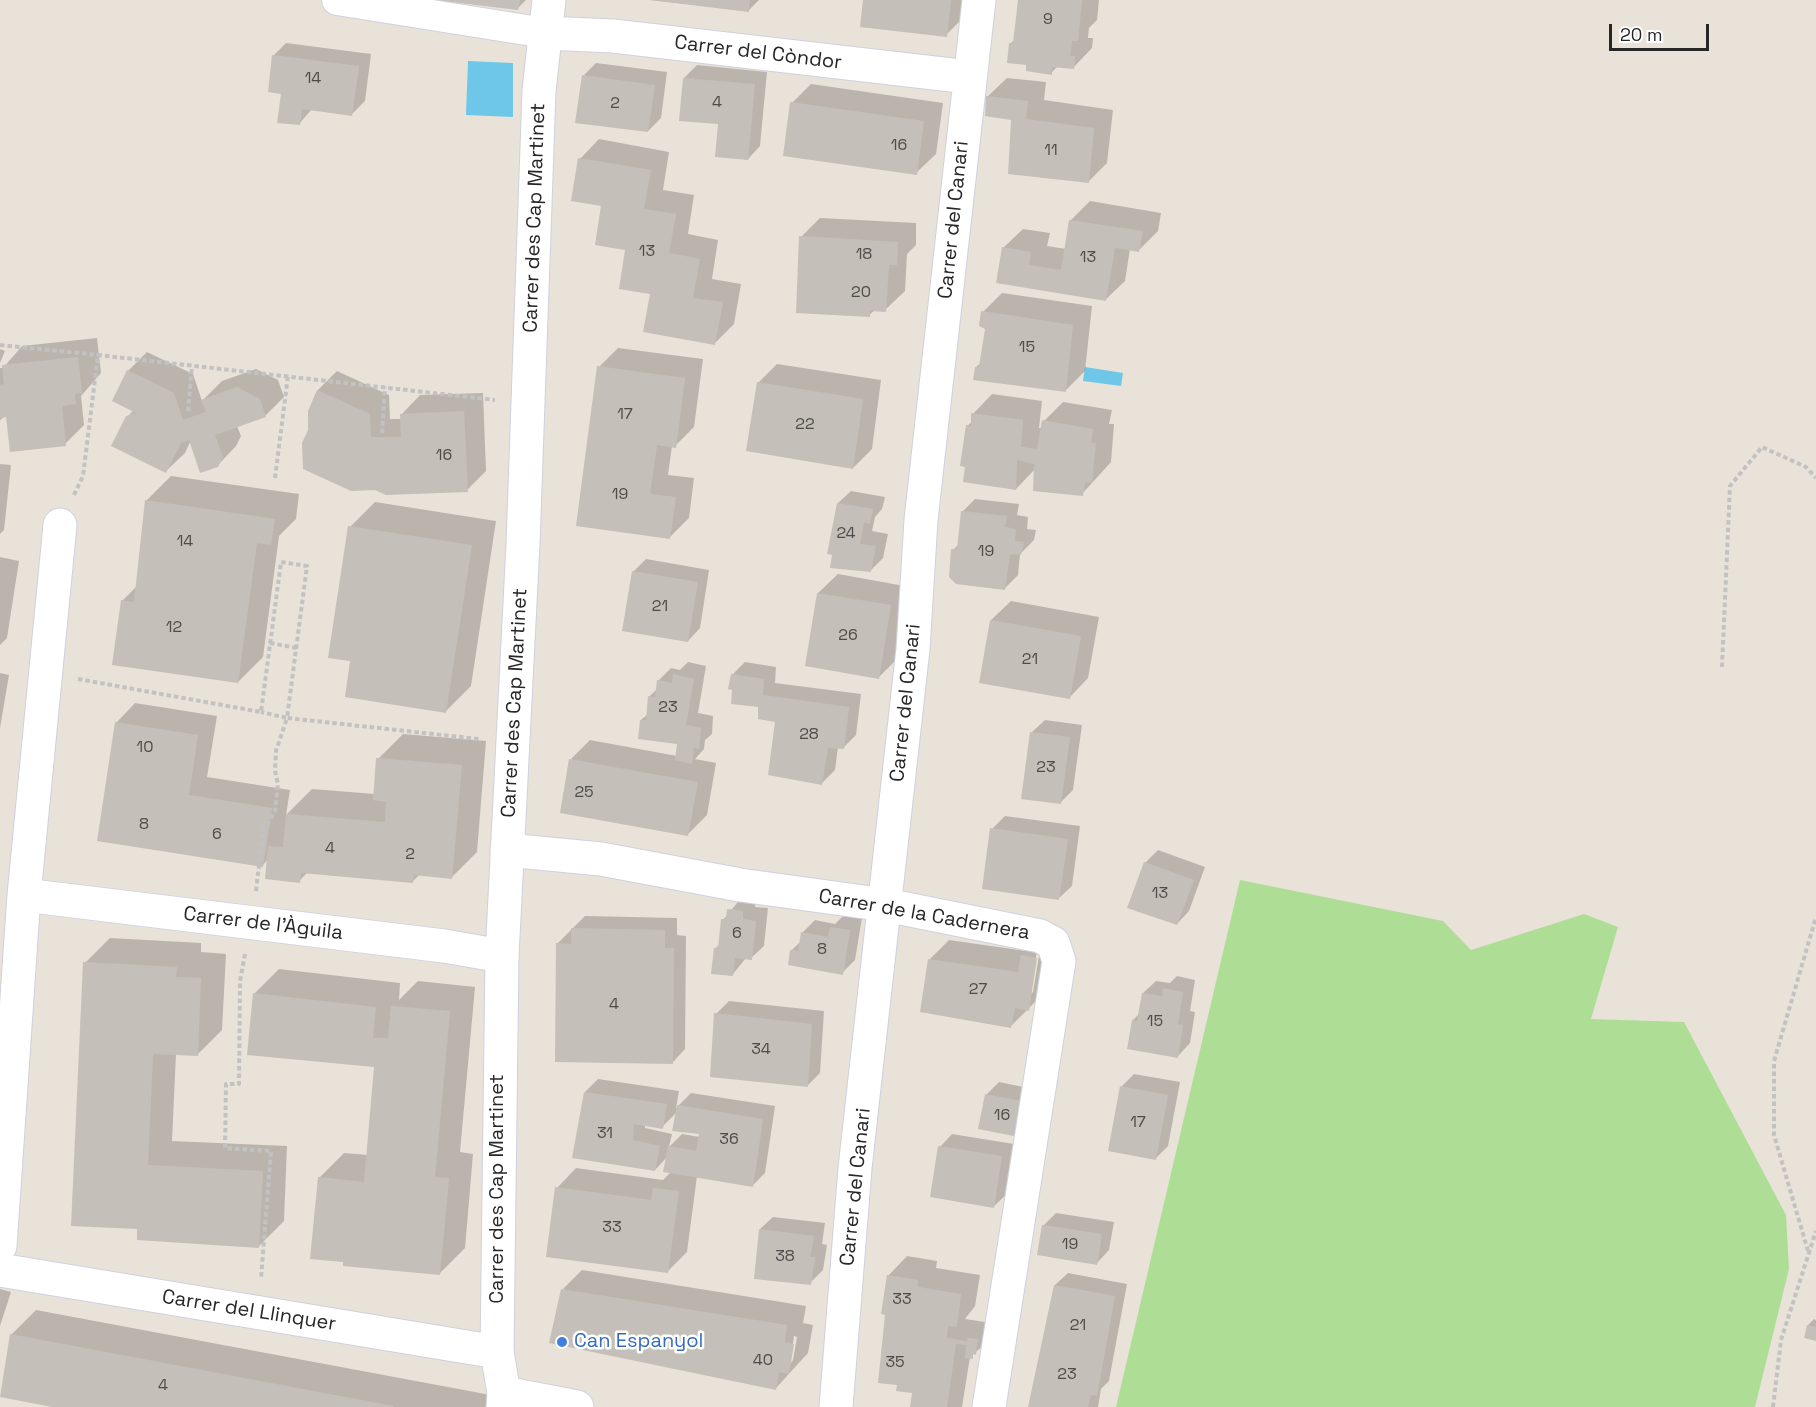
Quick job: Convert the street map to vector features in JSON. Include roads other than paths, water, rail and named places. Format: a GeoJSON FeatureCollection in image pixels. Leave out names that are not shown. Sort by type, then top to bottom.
{"type":"FeatureCollection","features":[{"type":"Feature","properties":{"kind":"street"},"geometry":{"type":"LineString","coordinates":[[337,0],[546,33]]}},
{"type":"Feature","properties":{"kind":"street","name":"Carrer des Cap Martinet"},"geometry":{"type":"LineString","coordinates":[[503,1400],[497,1352],[502,956],[528,403],[539,92],[549,0]]}},
{"type":"Feature","properties":{"kind":"street","name":"Carrer del Canari"},"geometry":{"type":"LineString","coordinates":[[836,1407],[855,1168],[886,905],[913,649],[921,520],[979,0]]}},
{"type":"Feature","properties":{"kind":"street","name":"Carrer del Còndor"},"geometry":{"type":"LineString","coordinates":[[546,33],[613,36],[969,77]]}},
{"type":"Feature","properties":{"kind":"street"},"geometry":{"type":"LineString","coordinates":[[0,1246],[24,895],[60,525]]}},
{"type":"Feature","properties":{"kind":"street","name":"Carrer de la Cadernera"},"geometry":{"type":"LineString","coordinates":[[507,850],[601,860],[740,885],[886,905],[1040,936],[1053,944],[1059,961],[989,1407]]}},
{"type":"Feature","properties":{"kind":"street","name":"Carrer de l'Àguila"},"geometry":{"type":"LineString","coordinates":[[24,895],[502,956]]}},
{"type":"Feature","properties":{"kind":"street","name":"Carrer del Llinquer"},"geometry":{"type":"LineString","coordinates":[[0,1270],[497,1352]]}},
{"type":"Feature","properties":{"kind":"street"},"geometry":{"type":"LineString","coordinates":[[503,1400],[577,1407]]}},
{"type":"Feature","properties":{"kind":"water"},"geometry":{"type":"Polygon","coordinates":[[[468,61],[513,63],[513,117],[466,115],[468,61]]]}},
{"type":"Feature","properties":{"kind":"water"},"geometry":{"type":"Polygon","coordinates":[[[1085,367],[1123,373],[1121,386],[1083,381],[1085,367]]]}},
{"type":"Feature","properties":{"kind":"place","name":"Can Espanyol"},"geometry":{"type":"Point","coordinates":[562,1342]}}]}
